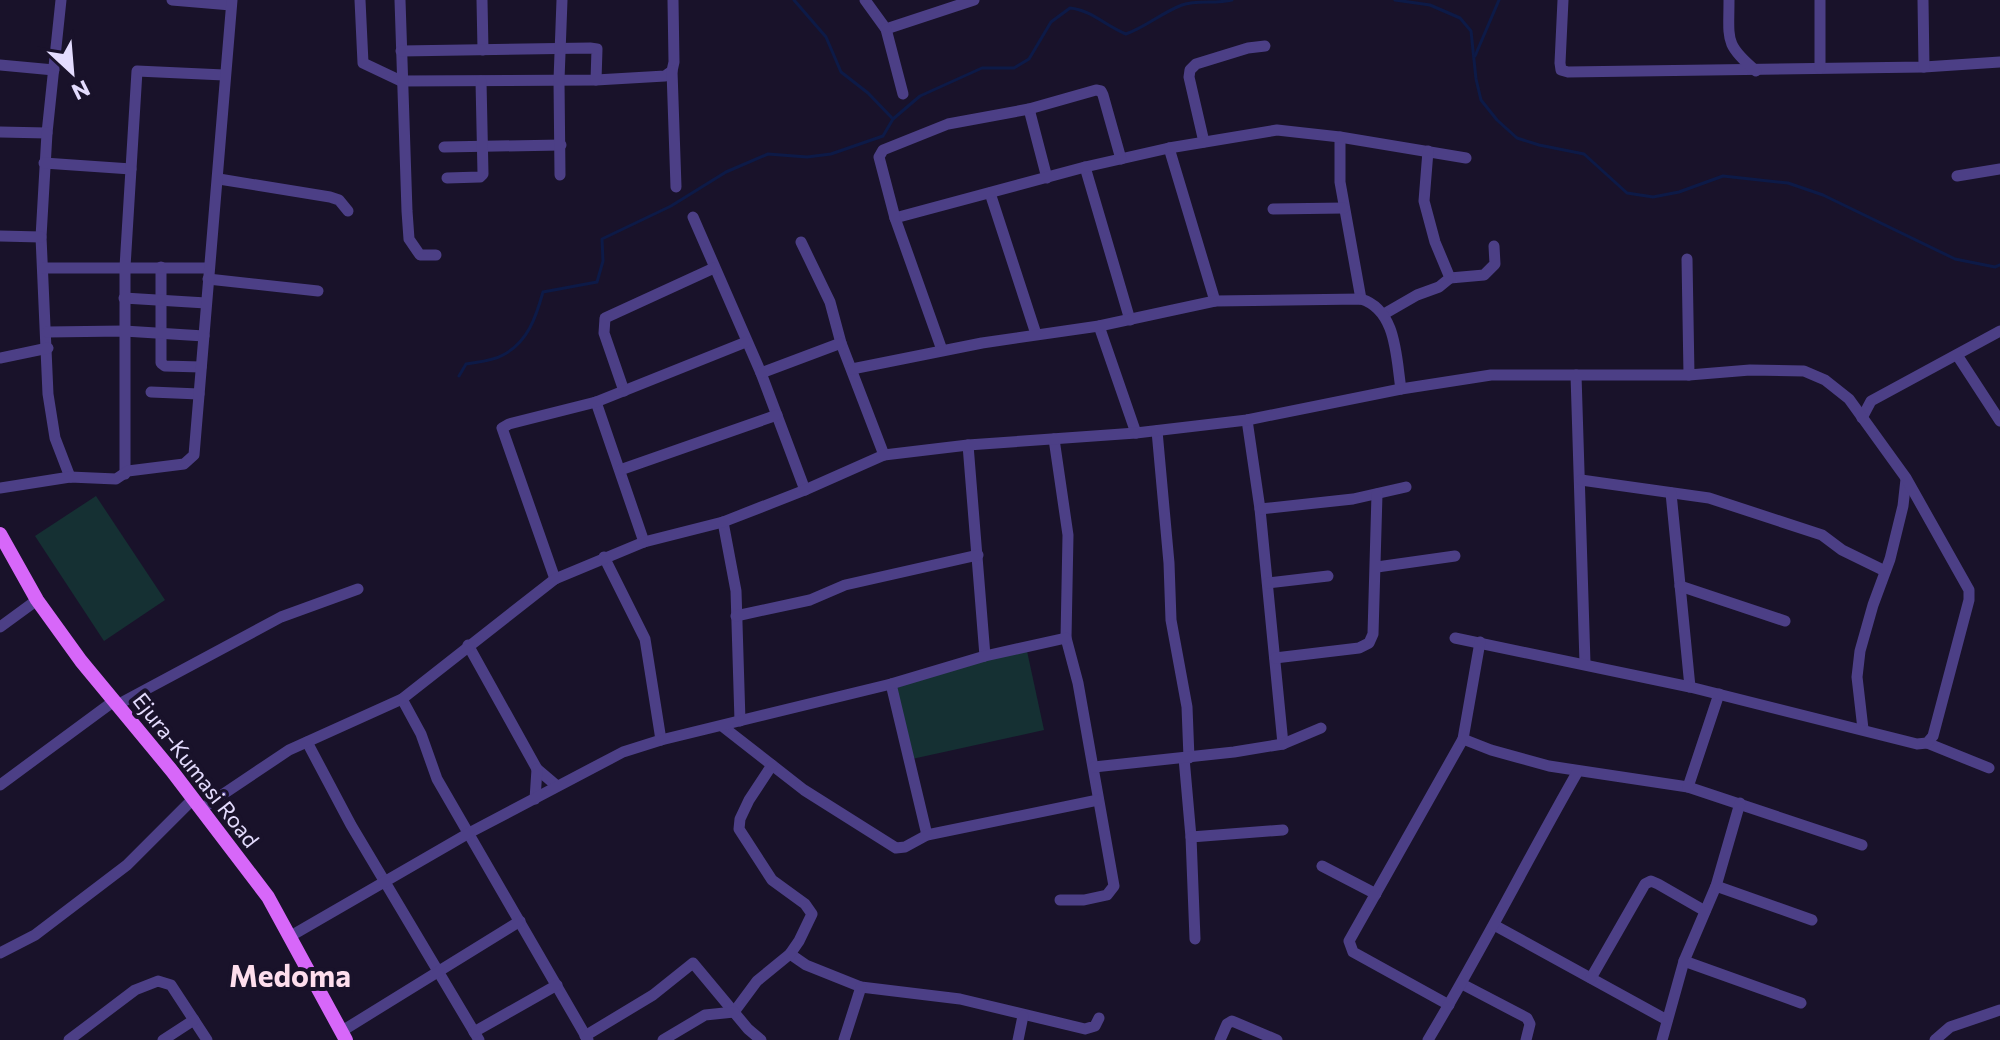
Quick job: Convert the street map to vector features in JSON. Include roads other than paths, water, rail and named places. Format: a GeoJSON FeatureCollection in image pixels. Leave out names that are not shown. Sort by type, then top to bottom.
{"type":"FeatureCollection","features":[{"type":"Feature","properties":{"kind":"main road","name":"Ejura-Kumasi Road"},"geometry":{"type":"LineString","coordinates":[[0,534],[6,560],[268,897],[344,1036]]}},
{"type":"Feature","properties":{"kind":"street"},"geometry":{"type":"LineString","coordinates":[[61,0],[44,163],[41,237],[48,394],[55,438],[70,477]]}},
{"type":"Feature","properties":{"kind":"street"},"geometry":{"type":"LineString","coordinates":[[0,488],[70,477],[116,479],[125,474],[184,464],[194,455],[232,2],[172,0]]}},
{"type":"Feature","properties":{"kind":"street"},"geometry":{"type":"LineString","coordinates":[[360,0],[362,61],[367,67],[401,81],[596,80],[665,76],[672,71]]}},
{"type":"Feature","properties":{"kind":"street"},"geometry":{"type":"LineString","coordinates":[[400,0],[409,239],[420,255],[436,255]]}},
{"type":"Feature","properties":{"kind":"street"},"geometry":{"type":"LineString","coordinates":[[482,0],[483,50]]}},
{"type":"Feature","properties":{"kind":"street"},"geometry":{"type":"LineString","coordinates":[[560,175],[562,0]]}},
{"type":"Feature","properties":{"kind":"street"},"geometry":{"type":"LineString","coordinates":[[673,0],[676,187]]}},
{"type":"Feature","properties":{"kind":"street"},"geometry":{"type":"LineString","coordinates":[[865,0],[886,29],[903,94]]}},
{"type":"Feature","properties":{"kind":"street"},"geometry":{"type":"LineString","coordinates":[[886,29],[974,0]]}},
{"type":"Feature","properties":{"kind":"street"},"geometry":{"type":"LineString","coordinates":[[1563,0],[1560,63],[1561,70],[1568,72],[1756,71],[2000,62]]}},
{"type":"Feature","properties":{"kind":"street"},"geometry":{"type":"LineString","coordinates":[[1729,0],[1732,49],[1756,71]]}},
{"type":"Feature","properties":{"kind":"street"},"geometry":{"type":"LineString","coordinates":[[1820,0],[1820,68]]}},
{"type":"Feature","properties":{"kind":"street"},"geometry":{"type":"LineString","coordinates":[[1923,0],[1924,67]]}},
{"type":"Feature","properties":{"kind":"street"},"geometry":{"type":"LineString","coordinates":[[1204,142],[1190,70],[1196,64],[1265,46]]}},
{"type":"Feature","properties":{"kind":"street"},"geometry":{"type":"LineString","coordinates":[[401,51],[597,49],[596,80]]}},
{"type":"Feature","properties":{"kind":"street"},"geometry":{"type":"LineString","coordinates":[[0,65],[54,70]]}},
{"type":"Feature","properties":{"kind":"street"},"geometry":{"type":"LineString","coordinates":[[125,474],[124,298],[138,70],[224,75]]}},
{"type":"Feature","properties":{"kind":"street"},"geometry":{"type":"LineString","coordinates":[[447,178],[482,176],[481,81]]}},
{"type":"Feature","properties":{"kind":"street"},"geometry":{"type":"LineString","coordinates":[[942,350],[895,218],[879,157],[883,150],[948,124],[1029,109],[1101,91],[1121,159]]}},
{"type":"Feature","properties":{"kind":"street"},"geometry":{"type":"LineString","coordinates":[[1029,109],[1047,178]]}},
{"type":"Feature","properties":{"kind":"street"},"geometry":{"type":"LineString","coordinates":[[895,218],[1085,167],[1169,148],[1277,130],[1466,158]]}},
{"type":"Feature","properties":{"kind":"street"},"geometry":{"type":"LineString","coordinates":[[0,132],[47,133]]}},
{"type":"Feature","properties":{"kind":"street"},"geometry":{"type":"LineString","coordinates":[[1340,137],[1344,208],[1361,299]]}},
{"type":"Feature","properties":{"kind":"street"},"geometry":{"type":"LineString","coordinates":[[444,147],[561,145]]}},
{"type":"Feature","properties":{"kind":"street"},"geometry":{"type":"LineString","coordinates":[[1169,148],[1215,301]]}},
{"type":"Feature","properties":{"kind":"street"},"geometry":{"type":"LineString","coordinates":[[1428,151],[1424,201],[1435,242],[1450,278]]}},
{"type":"Feature","properties":{"kind":"street"},"geometry":{"type":"LineString","coordinates":[[44,163],[131,169]]}},
{"type":"Feature","properties":{"kind":"street"},"geometry":{"type":"LineString","coordinates":[[1085,167],[1130,320]]}},
{"type":"Feature","properties":{"kind":"street"},"geometry":{"type":"LineString","coordinates":[[1957,176],[2000,169]]}},
{"type":"Feature","properties":{"kind":"street"},"geometry":{"type":"LineString","coordinates":[[219,179],[330,197],[339,200],[348,211]]}},
{"type":"Feature","properties":{"kind":"street"},"geometry":{"type":"LineString","coordinates":[[990,193],[1036,334]]}},
{"type":"Feature","properties":{"kind":"street"},"geometry":{"type":"LineString","coordinates":[[1273,209],[1344,208]]}},
{"type":"Feature","properties":{"kind":"street"},"geometry":{"type":"LineString","coordinates":[[693,217],[761,373],[805,490]]}},
{"type":"Feature","properties":{"kind":"street"},"geometry":{"type":"LineString","coordinates":[[0,236],[41,237]]}},
{"type":"Feature","properties":{"kind":"street"},"geometry":{"type":"LineString","coordinates":[[801,242],[830,302],[841,343],[884,455]]}},
{"type":"Feature","properties":{"kind":"street"},"geometry":{"type":"LineString","coordinates":[[1384,314],[1417,295],[1439,287],[1450,278],[1484,275],[1495,264],[1494,246]]}},
{"type":"Feature","properties":{"kind":"street"},"geometry":{"type":"LineString","coordinates":[[1687,259],[1689,375]]}},
{"type":"Feature","properties":{"kind":"street"},"geometry":{"type":"LineString","coordinates":[[44,268],[161,267],[318,291]]}},
{"type":"Feature","properties":{"kind":"street"},"geometry":{"type":"LineString","coordinates":[[161,267],[160,360],[163,365],[201,367]]}},
{"type":"Feature","properties":{"kind":"street"},"geometry":{"type":"LineString","coordinates":[[624,391],[604,333],[605,318],[714,268]]}},
{"type":"Feature","properties":{"kind":"street"},"geometry":{"type":"LineString","coordinates":[[124,298],[206,303]]}},
{"type":"Feature","properties":{"kind":"street"},"geometry":{"type":"LineString","coordinates":[[852,369],[942,350],[1099,326],[1215,301],[1361,299],[1371,302],[1384,314],[1393,339],[1401,389]]}},
{"type":"Feature","properties":{"kind":"street"},"geometry":{"type":"LineString","coordinates":[[1099,326],[1136,433]]}},
{"type":"Feature","properties":{"kind":"street"},"geometry":{"type":"LineString","coordinates":[[47,332],[124,331],[204,336]]}},
{"type":"Feature","properties":{"kind":"street"},"geometry":{"type":"LineString","coordinates":[[1862,418],[1871,401],[2000,331]]}},
{"type":"Feature","properties":{"kind":"street"},"geometry":{"type":"LineString","coordinates":[[555,579],[502,428],[596,402],[746,342]]}},
{"type":"Feature","properties":{"kind":"street"},"geometry":{"type":"LineString","coordinates":[[761,373],[841,343]]}},
{"type":"Feature","properties":{"kind":"street"},"geometry":{"type":"LineString","coordinates":[[0,358],[48,348]]}},
{"type":"Feature","properties":{"kind":"street"},"geometry":{"type":"LineString","coordinates":[[1957,355],[2000,421]]}},
{"type":"Feature","properties":{"kind":"street"},"geometry":{"type":"LineString","coordinates":[[0,953],[35,935],[127,865],[197,804],[307,742],[402,699],[555,579],[604,557],[644,542],[723,522],[884,455],[1247,420],[1401,389],[1491,375],[1689,375],[1750,370],[1804,371],[1825,380],[1849,399],[1906,478],[1969,590],[1933,736],[1927,743]]}},
{"type":"Feature","properties":{"kind":"street"},"geometry":{"type":"LineString","coordinates":[[1576,375],[1585,663]]}},
{"type":"Feature","properties":{"kind":"street"},"geometry":{"type":"LineString","coordinates":[[151,392],[199,394]]}},
{"type":"Feature","properties":{"kind":"street"},"geometry":{"type":"LineString","coordinates":[[596,402],[644,542]]}},
{"type":"Feature","properties":{"kind":"street"},"geometry":{"type":"LineString","coordinates":[[620,470],[777,415]]}},
{"type":"Feature","properties":{"kind":"street"},"geometry":{"type":"LineString","coordinates":[[1247,420],[1260,509],[1283,744]]}},
{"type":"Feature","properties":{"kind":"street"},"geometry":{"type":"LineString","coordinates":[[1157,431],[1171,620],[1187,707],[1195,939]]}},
{"type":"Feature","properties":{"kind":"street"},"geometry":{"type":"LineString","coordinates":[[1054,439],[1068,535],[1066,638],[1094,767],[1113,890],[1107,895],[1084,900],[1060,900]]}},
{"type":"Feature","properties":{"kind":"street"},"geometry":{"type":"LineString","coordinates":[[968,445],[985,656]]}},
{"type":"Feature","properties":{"kind":"street"},"geometry":{"type":"LineString","coordinates":[[1863,729],[1857,677],[1860,651],[1903,506],[1906,478]]}},
{"type":"Feature","properties":{"kind":"street"},"geometry":{"type":"LineString","coordinates":[[1581,480],[1709,498],[1822,535],[1852,556],[1885,571]]}},
{"type":"Feature","properties":{"kind":"street"},"geometry":{"type":"LineString","coordinates":[[1260,509],[1377,494],[1406,487]]}},
{"type":"Feature","properties":{"kind":"street"},"geometry":{"type":"LineString","coordinates":[[1671,493],[1690,687]]}},
{"type":"Feature","properties":{"kind":"street"},"geometry":{"type":"LineString","coordinates":[[1275,658],[1359,648],[1369,643],[1373,634],[1377,567],[1377,494]]}},
{"type":"Feature","properties":{"kind":"street"},"geometry":{"type":"LineString","coordinates":[[723,522],[736,591],[740,721]]}},
{"type":"Feature","properties":{"kind":"street"},"geometry":{"type":"LineString","coordinates":[[736,616],[810,600],[845,585],[978,555]]}},
{"type":"Feature","properties":{"kind":"street"},"geometry":{"type":"LineString","coordinates":[[1377,567],[1455,556]]}},
{"type":"Feature","properties":{"kind":"street"},"geometry":{"type":"LineString","coordinates":[[604,557],[645,639],[661,740]]}},
{"type":"Feature","properties":{"kind":"street"},"geometry":{"type":"LineString","coordinates":[[1268,583],[1328,576]]}},
{"type":"Feature","properties":{"kind":"street"},"geometry":{"type":"LineString","coordinates":[[1680,586],[1785,621]]}},
{"type":"Feature","properties":{"kind":"street"},"geometry":{"type":"LineString","coordinates":[[0,785],[116,703],[281,617],[358,589]]}},
{"type":"Feature","properties":{"kind":"street"},"geometry":{"type":"LineString","coordinates":[[0,627],[37,600]]}},
{"type":"Feature","properties":{"kind":"street"},"geometry":{"type":"LineString","coordinates":[[289,937],[469,833],[623,752],[891,684],[985,656],[1066,638]]}},
{"type":"Feature","properties":{"kind":"street"},"geometry":{"type":"LineString","coordinates":[[1455,638],[1585,663],[1917,744],[1927,743],[1989,768]]}},
{"type":"Feature","properties":{"kind":"street"},"geometry":{"type":"LineString","coordinates":[[1449,1005],[1351,950],[1349,941],[1463,739],[1480,642]]}},
{"type":"Feature","properties":{"kind":"street"},"geometry":{"type":"LineString","coordinates":[[468,645],[537,769],[557,786]]}},
{"type":"Feature","properties":{"kind":"street"},"geometry":{"type":"LineString","coordinates":[[891,684],[927,835]]}},
{"type":"Feature","properties":{"kind":"street"},"geometry":{"type":"LineString","coordinates":[[1688,787],[1719,694]]}},
{"type":"Feature","properties":{"kind":"street"},"geometry":{"type":"LineString","coordinates":[[402,699],[421,734],[434,772],[586,1038],[653,995],[693,963],[761,1040]]}},
{"type":"Feature","properties":{"kind":"street"},"geometry":{"type":"LineString","coordinates":[[722,726],[826,805],[896,848],[905,847],[927,835],[1098,800]]}},
{"type":"Feature","properties":{"kind":"street"},"geometry":{"type":"LineString","coordinates":[[1094,767],[1283,744],[1321,728]]}},
{"type":"Feature","properties":{"kind":"street"},"geometry":{"type":"LineString","coordinates":[[1463,739],[1519,758],[1578,771],[1688,787],[1862,845]]}},
{"type":"Feature","properties":{"kind":"street"},"geometry":{"type":"LineString","coordinates":[[307,742],[351,825],[441,972],[476,1036],[557,985]]}},
{"type":"Feature","properties":{"kind":"street"},"geometry":{"type":"LineString","coordinates":[[663,1040],[705,1015],[734,1012],[757,981],[790,954],[810,918],[811,909],[772,880],[739,829],[749,800],[772,765]]}},
{"type":"Feature","properties":{"kind":"street"},"geometry":{"type":"LineString","coordinates":[[535,799],[537,769]]}},
{"type":"Feature","properties":{"kind":"street"},"geometry":{"type":"LineString","coordinates":[[1428,1040],[1462,984],[1526,861],[1578,771]]}},
{"type":"Feature","properties":{"kind":"street"},"geometry":{"type":"LineString","coordinates":[[1663,1040],[1684,961],[1716,886],[1740,803]]}},
{"type":"Feature","properties":{"kind":"street"},"geometry":{"type":"LineString","coordinates":[[1191,837],[1283,830]]}},
{"type":"Feature","properties":{"kind":"street"},"geometry":{"type":"LineString","coordinates":[[1322,866],[1376,894]]}},
{"type":"Feature","properties":{"kind":"street"},"geometry":{"type":"LineString","coordinates":[[1591,978],[1645,884],[1651,881],[1658,884],[1705,911]]}},
{"type":"Feature","properties":{"kind":"street"},"geometry":{"type":"LineString","coordinates":[[1716,886],[1812,920]]}},
{"type":"Feature","properties":{"kind":"street"},"geometry":{"type":"LineString","coordinates":[[344,1036],[520,921]]}},
{"type":"Feature","properties":{"kind":"street"},"geometry":{"type":"LineString","coordinates":[[1494,925],[1667,1020]]}},
{"type":"Feature","properties":{"kind":"street"},"geometry":{"type":"LineString","coordinates":[[790,954],[806,965],[861,987],[960,999],[1085,1029],[1095,1026],[1099,1018]]}},
{"type":"Feature","properties":{"kind":"street"},"geometry":{"type":"LineString","coordinates":[[1684,961],[1801,1003]]}},
{"type":"Feature","properties":{"kind":"street"},"geometry":{"type":"LineString","coordinates":[[69,1040],[135,990],[158,981],[171,985],[207,1040]]}},
{"type":"Feature","properties":{"kind":"street"},"geometry":{"type":"LineString","coordinates":[[1462,984],[1527,1018],[1530,1024],[1526,1040]]}},
{"type":"Feature","properties":{"kind":"street"},"geometry":{"type":"LineString","coordinates":[[844,1040],[861,987]]}},
{"type":"Feature","properties":{"kind":"street"},"geometry":{"type":"LineString","coordinates":[[1935,1040],[1950,1027],[2000,1010]]}},
{"type":"Feature","properties":{"kind":"street"},"geometry":{"type":"LineString","coordinates":[[1018,1040],[1023,1016]]}},
{"type":"Feature","properties":{"kind":"street"},"geometry":{"type":"LineString","coordinates":[[163,1040],[194,1020]]}},
{"type":"Feature","properties":{"kind":"street"},"geometry":{"type":"LineString","coordinates":[[1220,1040],[1227,1024],[1232,1021],[1277,1040]]}},
{"type":"Feature","properties":{"kind":"waterway"},"geometry":{"type":"LineString","coordinates":[[794,0],[826,37],[841,72],[868,93],[892,118]]}},
{"type":"Feature","properties":{"kind":"waterway"},"geometry":{"type":"LineString","coordinates":[[459,376],[466,364],[499,357],[512,350],[525,336],[543,292],[597,282],[603,261],[602,239],[671,206],[726,172],[768,154],[807,157],[831,154],[883,136],[893,119],[920,96],[982,68],[1014,68],[1029,59],[1051,22],[1070,8],[1085,12],[1126,34],[1182,5],[1232,0]]}},
{"type":"Feature","properties":{"kind":"waterway"},"geometry":{"type":"LineString","coordinates":[[1395,0],[1430,5],[1460,18],[1471,31],[1481,100],[1517,138],[1584,154],[1627,193],[1653,197],[1679,192],[1723,176],[1788,183],[1823,195],[1955,259],[1995,267],[2000,265]]}},
{"type":"Feature","properties":{"kind":"waterway"},"geometry":{"type":"LineString","coordinates":[[1475,56],[1499,0]]}},
{"type":"Feature","properties":{"kind":"district","name":"Medoma"},"geometry":{"type":"Point","coordinates":[290,977]}}]}
